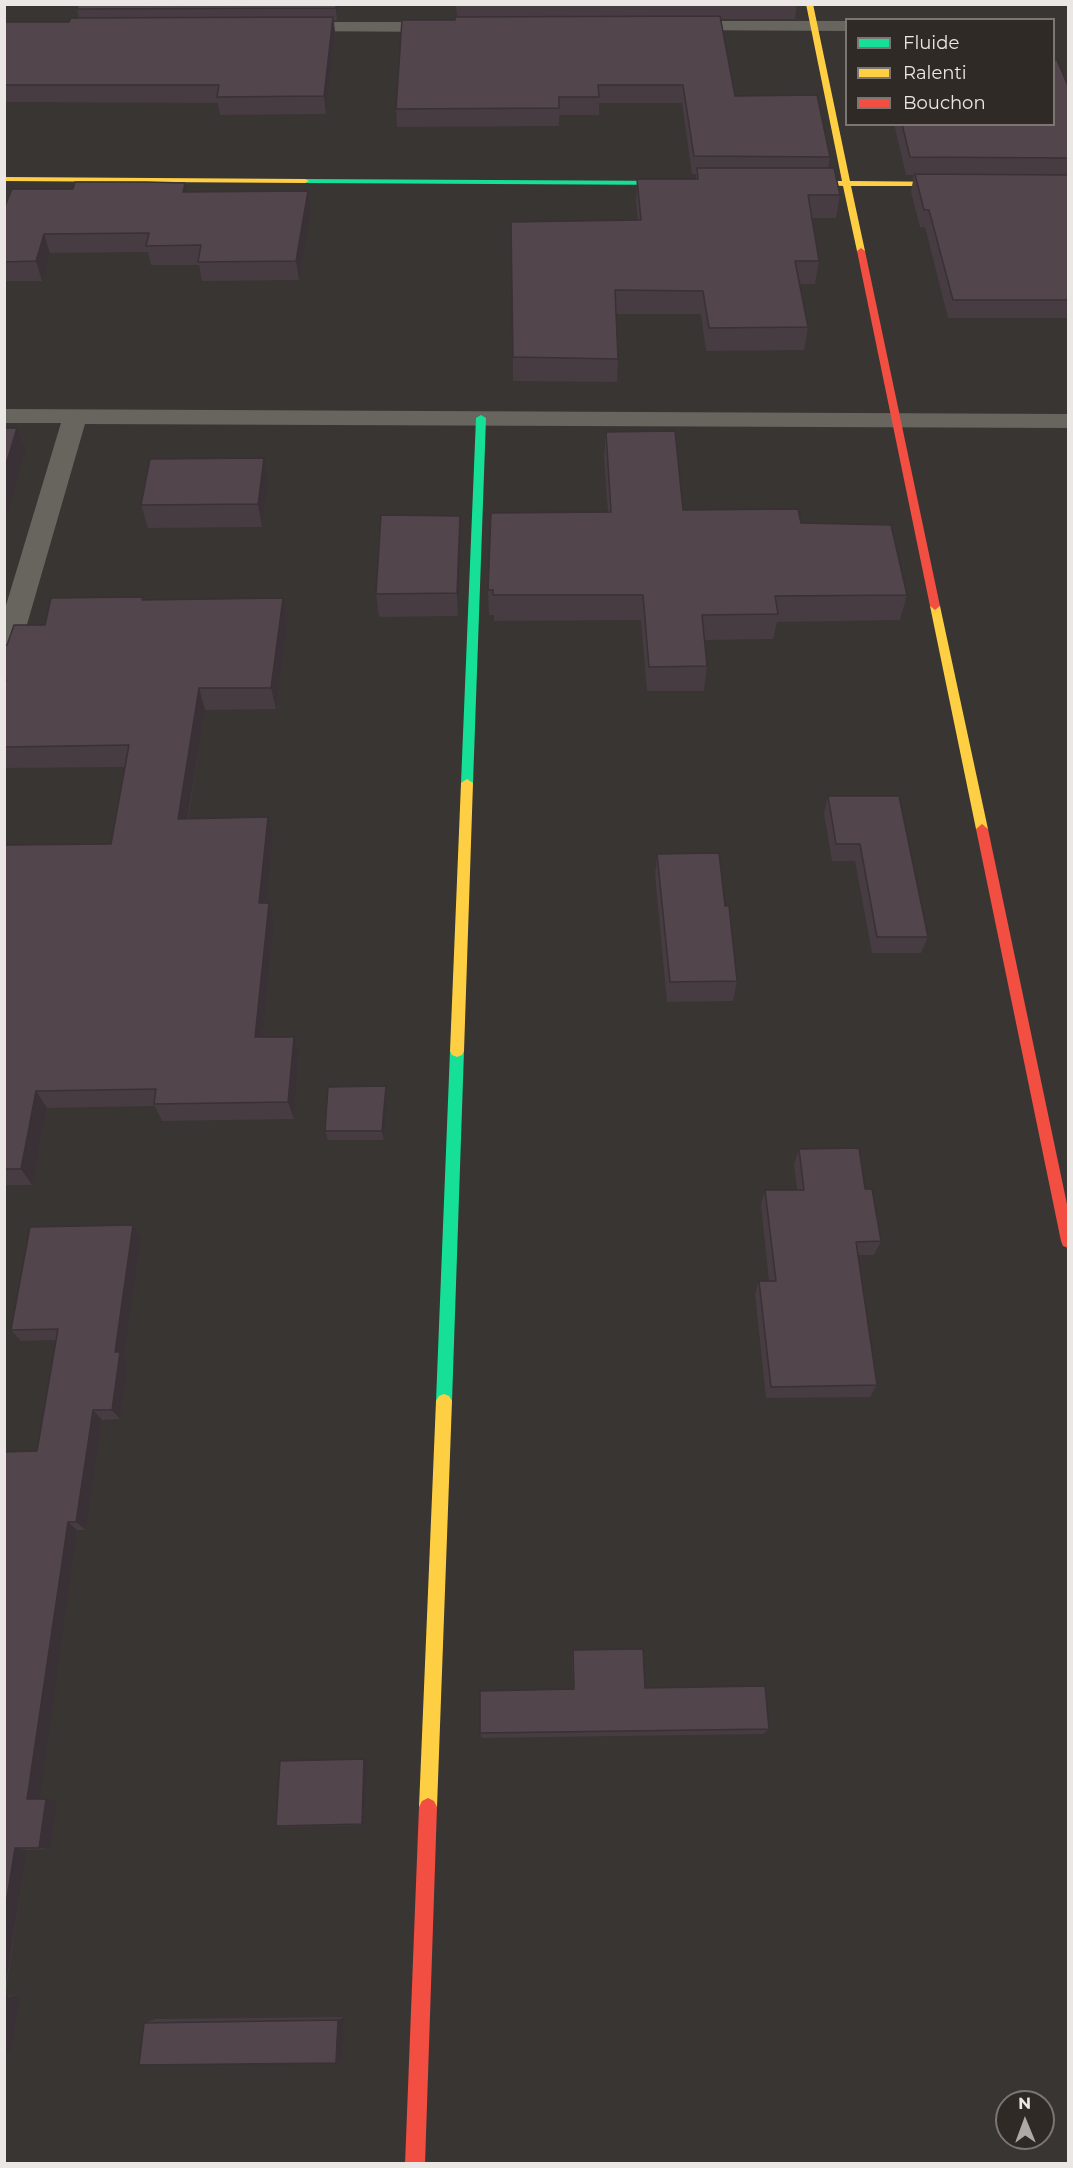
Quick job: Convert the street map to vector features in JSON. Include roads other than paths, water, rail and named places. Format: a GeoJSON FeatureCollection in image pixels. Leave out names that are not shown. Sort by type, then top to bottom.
{"type":"FeatureCollection","features":[{"type":"Feature","properties":{"kind":"street"},"geometry":{"type":"LineString","coordinates":[[809,4],[1068,1240]]}},
{"type":"Feature","properties":{"kind":"street"},"geometry":{"type":"LineString","coordinates":[[659,26],[845,26]]}},
{"type":"Feature","properties":{"kind":"street"},"geometry":{"type":"LineString","coordinates":[[279,27],[469,27]]}},
{"type":"Feature","properties":{"kind":"street"},"geometry":{"type":"LineString","coordinates":[[4,179],[693,183]]}},
{"type":"Feature","properties":{"kind":"street"},"geometry":{"type":"LineString","coordinates":[[811,183],[975,184]]}},
{"type":"Feature","properties":{"kind":"street"},"geometry":{"type":"LineString","coordinates":[[4,416],[1068,421]]}},
{"type":"Feature","properties":{"kind":"street"},"geometry":{"type":"LineString","coordinates":[[4,659],[75,416]]}},
{"type":"Feature","properties":{"kind":"street"},"geometry":{"type":"LineString","coordinates":[[415,2163],[482,418]]}}]}
